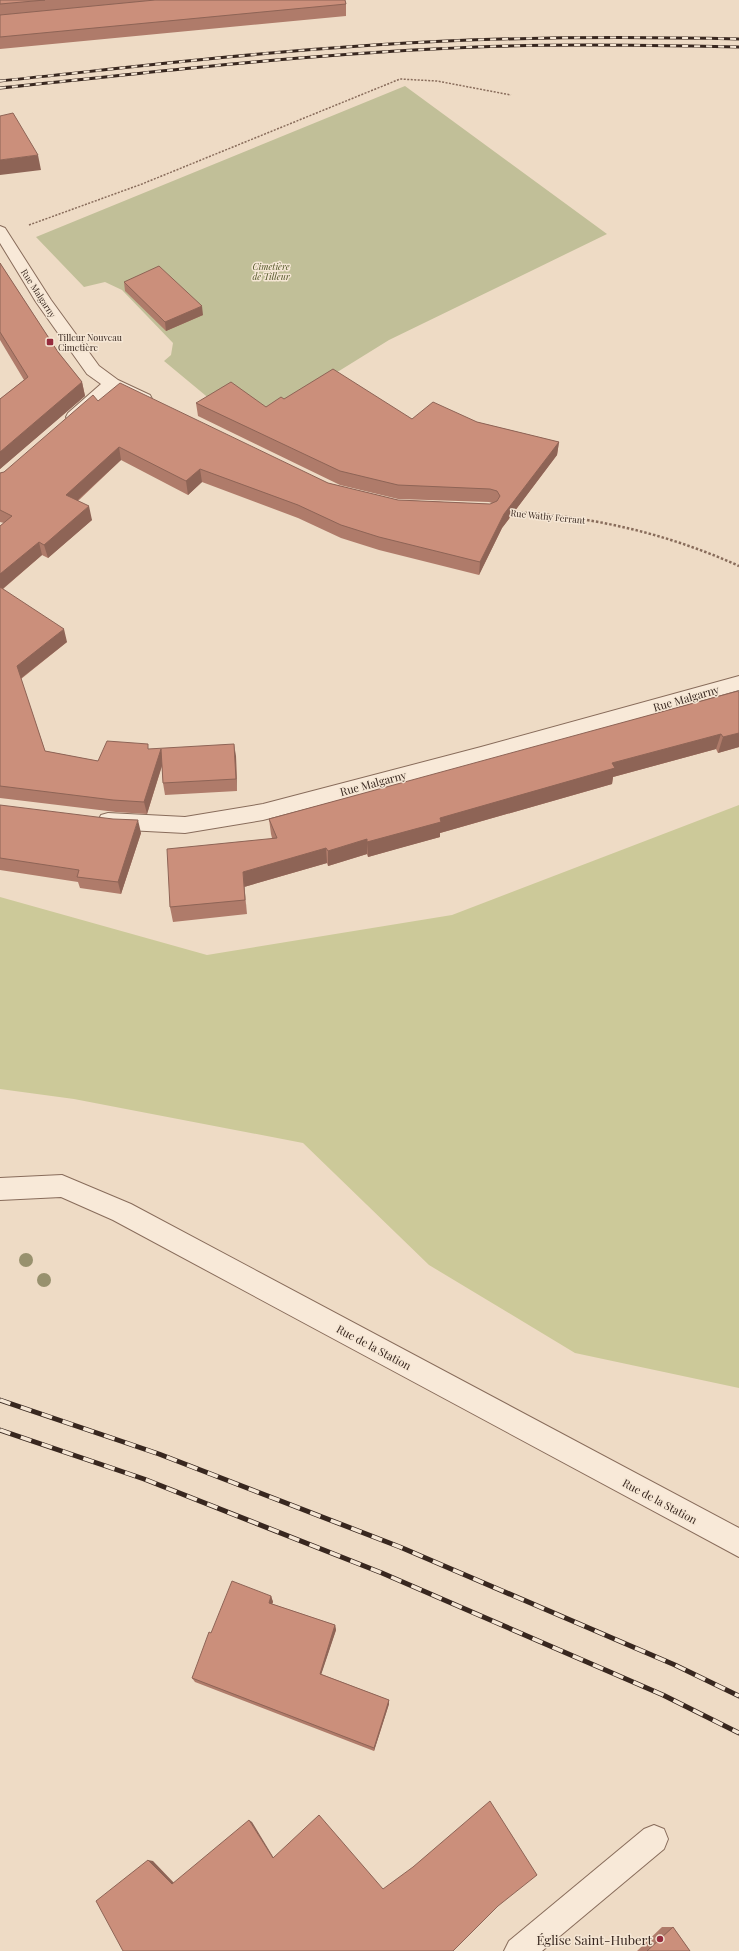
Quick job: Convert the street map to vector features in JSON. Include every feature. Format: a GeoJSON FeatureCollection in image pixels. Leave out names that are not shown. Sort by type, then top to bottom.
{"type":"FeatureCollection","features":[{"type":"Feature","properties":{"kind":"street","name":"Rue Malgarny"},"geometry":{"type":"LineString","coordinates":[[1,233],[44,302],[93,370],[112,384]]}},
{"type":"Feature","properties":{"kind":"street"},"geometry":{"type":"LineString","coordinates":[[60,428],[112,384],[155,404]]}},
{"type":"Feature","properties":{"kind":"street","name":"Rue Malgarny"},"geometry":{"type":"LineString","coordinates":[[93,819],[116,822],[185,825],[263,812],[481,755],[739,683]]}},
{"type":"Feature","properties":{"kind":"street","name":"Rue de la Station"},"geometry":{"type":"LineString","coordinates":[[0,1189],[62,1186],[122,1212],[739,1543]]}},
{"type":"Feature","properties":{"kind":"lane"},"geometry":{"type":"LineString","coordinates":[[519,1951],[654,1839]]}},
{"type":"Feature","properties":{"kind":"path"},"geometry":{"type":"LineString","coordinates":[[1,233],[142,184],[400,79],[437,81],[510,95]]}},
{"type":"Feature","properties":{"kind":"path","name":"Rue Wathy Ferrant"},"geometry":{"type":"LineString","coordinates":[[505,511],[568,516],[638,529],[709,551],[739,566]]}},
{"type":"Feature","properties":{"kind":"shaded area"},"geometry":{"type":"Polygon","coordinates":[[[739,805],[739,1388],[575,1353],[429,1265],[303,1143],[74,1099],[0,1089],[0,897],[207,955],[452,915],[739,805]]]}},
{"type":"Feature","properties":{"kind":"green space","name":"Cimetière de Tilleur"},"geometry":{"type":"Polygon","coordinates":[[[405,86],[607,234],[389,340],[268,415],[217,405],[164,361],[171,355],[173,343],[122,290],[105,282],[84,287],[36,237],[405,86]]]}},
{"type":"Feature","properties":{"kind":"building"},"geometry":{"type":"Polygon","coordinates":[[[0,0],[45,0],[0,4],[0,0]]]}},
{"type":"Feature","properties":{"kind":"building"},"geometry":{"type":"Polygon","coordinates":[[[155,0],[345,0],[346,4],[0,37],[0,15],[155,0]]]}},
{"type":"Feature","properties":{"kind":"building"},"geometry":{"type":"Polygon","coordinates":[[[13,113],[38,155],[0,160],[0,116],[13,113]]]}},
{"type":"Feature","properties":{"kind":"building"},"geometry":{"type":"Polygon","coordinates":[[[0,263],[58,352],[82,382],[0,452],[0,399],[28,377],[0,332],[0,263]]]}},
{"type":"Feature","properties":{"kind":"building"},"geometry":{"type":"Polygon","coordinates":[[[159,266],[202,306],[165,322],[124,282],[159,266]]]}},
{"type":"Feature","properties":{"kind":"building"},"geometry":{"type":"Polygon","coordinates":[[[333,369],[412,419],[433,402],[477,422],[559,442],[504,514],[480,562],[379,537],[341,525],[298,505],[200,469],[186,481],[119,447],[66,495],[89,506],[44,545],[39,542],[0,574],[0,526],[12,516],[0,510],[0,473],[4,472],[93,395],[98,401],[120,383],[328,483],[398,500],[490,504],[497,501],[500,496],[497,491],[490,489],[398,485],[340,471],[196,403],[231,382],[266,407],[281,397],[284,399],[333,369]]]}},
{"type":"Feature","properties":{"kind":"building"},"geometry":{"type":"Polygon","coordinates":[[[0,587],[64,629],[17,666],[45,751],[98,761],[107,741],[148,744],[148,749],[234,744],[236,779],[163,783],[161,749],[144,802],[113,800],[0,786],[0,587]]]}},
{"type":"Feature","properties":{"kind":"building"},"geometry":{"type":"Polygon","coordinates":[[[738,691],[739,733],[723,737],[721,734],[612,763],[615,768],[440,818],[441,822],[367,842],[367,839],[328,851],[326,848],[243,872],[245,900],[170,907],[167,849],[277,838],[269,819],[738,691]]]}},
{"type":"Feature","properties":{"kind":"building"},"geometry":{"type":"Polygon","coordinates":[[[0,805],[113,819],[138,820],[118,882],[77,877],[79,870],[0,858],[0,805]]]}},
{"type":"Feature","properties":{"kind":"building"},"geometry":{"type":"Polygon","coordinates":[[[232,1581],[271,1596],[269,1603],[335,1625],[320,1674],[389,1700],[374,1748],[192,1678],[209,1632],[211,1633],[232,1581]]]}},
{"type":"Feature","properties":{"kind":"building"},"geometry":{"type":"Polygon","coordinates":[[[490,1801],[537,1875],[498,1906],[453,1951],[123,1951],[96,1901],[148,1860],[172,1884],[249,1820],[273,1858],[319,1815],[383,1889],[413,1867],[490,1801]]]}},
{"type":"Feature","properties":{"kind":"building"},"geometry":{"type":"Polygon","coordinates":[[[673,1927],[690,1951],[647,1951],[673,1927]]]}},
{"type":"Feature","properties":{"kind":"railway"},"geometry":{"type":"LineString","coordinates":[[0,81],[280,52],[420,42],[556,38],[739,39]]}},
{"type":"Feature","properties":{"kind":"railway"},"geometry":{"type":"LineString","coordinates":[[0,88],[271,60],[434,49],[548,45],[739,47]]}},
{"type":"Feature","properties":{"kind":"railway"},"geometry":{"type":"LineString","coordinates":[[0,1400],[159,1454],[400,1547],[675,1665],[739,1696]]}},
{"type":"Feature","properties":{"kind":"railway"},"geometry":{"type":"LineString","coordinates":[[0,1430],[144,1479],[382,1573],[663,1695],[739,1733]]}},
{"type":"Feature","properties":{"kind":"place","name":"Tilleur Nouveau Cimetière"},"geometry":{"type":"Point","coordinates":[50,342]}},
{"type":"Feature","properties":{"kind":"place","name":"Église Saint-Hubert"},"geometry":{"type":"Point","coordinates":[660,1939]}}]}
